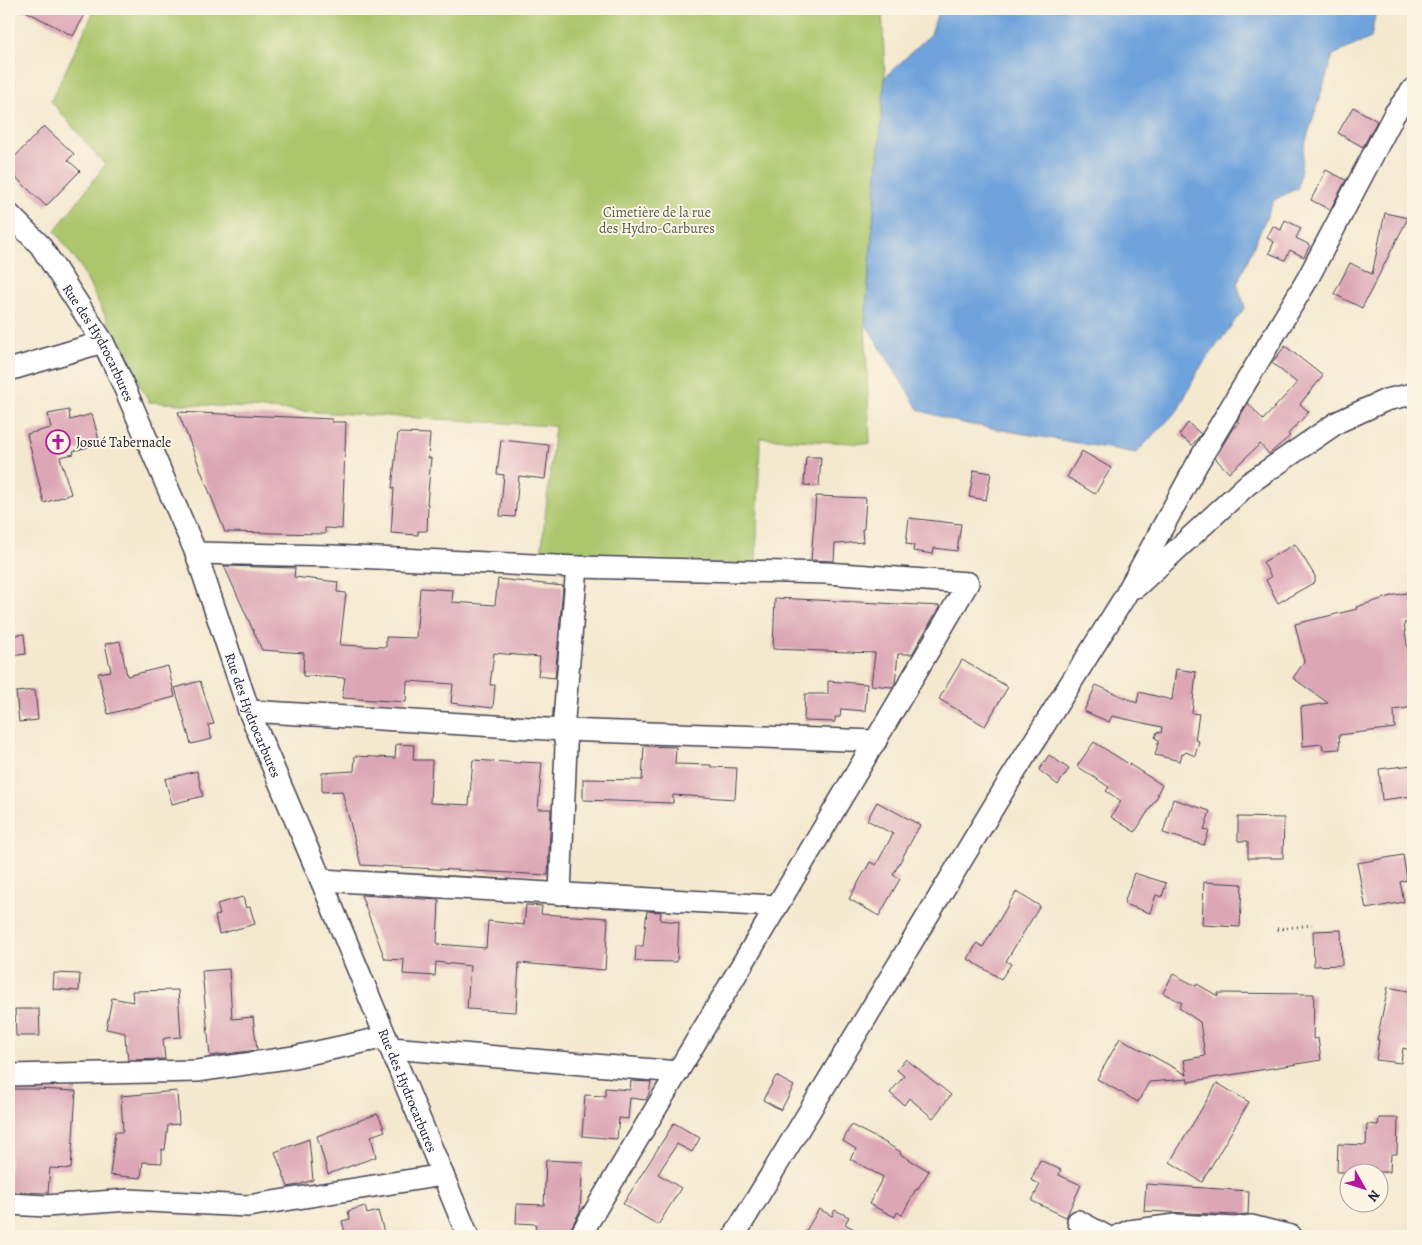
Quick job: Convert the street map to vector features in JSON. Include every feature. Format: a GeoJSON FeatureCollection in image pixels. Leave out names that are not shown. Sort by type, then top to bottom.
{"type":"FeatureCollection","features":[{"type":"Feature","properties":{"kind":"street"},"geometry":{"type":"LineString","coordinates":[[734,1236],[1008,783],[1124,598],[1197,464],[1307,280],[1396,113],[1413,89]]}},
{"type":"Feature","properties":{"kind":"street","name":"Rue des Hydrocarbures"},"geometry":{"type":"LineString","coordinates":[[9,214],[40,245],[103,342],[196,553],[249,711],[468,1236]]}},
{"type":"Feature","properties":{"kind":"street"},"geometry":{"type":"LineString","coordinates":[[9,370],[103,342]]}},
{"type":"Feature","properties":{"kind":"street"},"geometry":{"type":"LineString","coordinates":[[1124,598],[1248,484],[1338,422],[1386,400],[1413,394]]}},
{"type":"Feature","properties":{"kind":"street"},"geometry":{"type":"LineString","coordinates":[[196,553],[332,556],[577,567],[826,573],[968,582],[876,742],[580,1236]]}},
{"type":"Feature","properties":{"kind":"street"},"geometry":{"type":"LineString","coordinates":[[560,894],[566,746],[563,730],[577,567]]}},
{"type":"Feature","properties":{"kind":"street"},"geometry":{"type":"LineString","coordinates":[[249,711],[563,730],[876,742]]}},
{"type":"Feature","properties":{"kind":"street"},"geometry":{"type":"LineString","coordinates":[[321,880],[776,906]]}},
{"type":"Feature","properties":{"kind":"street"},"geometry":{"type":"LineString","coordinates":[[9,1075],[197,1071],[388,1042],[678,1072]]}},
{"type":"Feature","properties":{"kind":"street"},"geometry":{"type":"LineString","coordinates":[[9,1204],[46,1206],[128,1200],[248,1206],[443,1175]]}},
{"type":"Feature","properties":{"kind":"street"},"geometry":{"type":"LineString","coordinates":[[1078,1222],[1106,1236]]}},
{"type":"Feature","properties":{"kind":"street"},"geometry":{"type":"LineString","coordinates":[[1118,1236],[1129,1232],[1176,1225],[1236,1228],[1251,1226],[1291,1236]]}},
{"type":"Feature","properties":{"kind":"path"},"geometry":{"type":"LineString","coordinates":[[1277,929],[1312,924]]}},
{"type":"Feature","properties":{"kind":"green space","name":"Cimetière de la rue des Hydro-Carbures"},"geometry":{"type":"Polygon","coordinates":[[[95,9],[882,9],[885,77],[865,323],[870,444],[760,438],[756,567],[541,555],[555,426],[149,402],[80,266],[55,231],[105,165],[51,101],[95,9]]]}},
{"type":"Feature","properties":{"kind":"water"},"geometry":{"type":"Polygon","coordinates":[[[939,9],[1376,9],[1371,38],[1333,55],[1304,147],[1298,188],[1274,200],[1237,284],[1245,307],[1198,371],[1178,410],[1136,453],[961,423],[919,410],[865,323],[885,77],[931,34],[939,9]]]}},
{"type":"Feature","properties":{"kind":"building"},"geometry":{"type":"Polygon","coordinates":[[[22,9],[88,9],[73,36],[22,9]]]}},
{"type":"Feature","properties":{"kind":"building"},"geometry":{"type":"Polygon","coordinates":[[[1353,107],[1377,121],[1363,147],[1338,133],[1353,107]]]}},
{"type":"Feature","properties":{"kind":"building"},"geometry":{"type":"Polygon","coordinates":[[[44,126],[74,154],[68,160],[80,171],[46,206],[9,171],[9,163],[44,126]]]}},
{"type":"Feature","properties":{"kind":"building"},"geometry":{"type":"Polygon","coordinates":[[[1326,170],[1346,180],[1330,210],[1311,200],[1326,170]]]}},
{"type":"Feature","properties":{"kind":"building"},"geometry":{"type":"Polygon","coordinates":[[[1385,213],[1408,218],[1362,308],[1334,294],[1350,263],[1372,274],[1385,213]]]}},
{"type":"Feature","properties":{"kind":"building"},"geometry":{"type":"Polygon","coordinates":[[[1285,220],[1301,228],[1296,238],[1310,245],[1304,257],[1290,250],[1285,260],[1269,253],[1274,242],[1267,238],[1273,226],[1281,230],[1285,220]]]}},
{"type":"Feature","properties":{"kind":"building"},"geometry":{"type":"Polygon","coordinates":[[[1285,346],[1323,376],[1300,404],[1309,412],[1288,434],[1290,436],[1269,454],[1260,444],[1229,473],[1215,458],[1233,428],[1239,423],[1237,421],[1248,403],[1263,420],[1297,383],[1272,363],[1285,346]]]}},
{"type":"Feature","properties":{"kind":"building"},"geometry":{"type":"Polygon","coordinates":[[[69,410],[70,420],[92,414],[100,444],[73,451],[74,454],[60,457],[71,494],[44,503],[27,434],[51,428],[48,414],[69,410]]]}},
{"type":"Feature","properties":{"kind":"building"},"geometry":{"type":"Polygon","coordinates":[[[178,412],[332,419],[332,422],[346,422],[342,529],[325,528],[325,534],[225,532],[178,412]]]}},
{"type":"Feature","properties":{"kind":"building"},"geometry":{"type":"Polygon","coordinates":[[[1188,423],[1201,434],[1192,445],[1179,435],[1188,423]]]}},
{"type":"Feature","properties":{"kind":"building"},"geometry":{"type":"Polygon","coordinates":[[[398,433],[430,434],[428,458],[431,458],[427,531],[418,531],[418,535],[391,533],[394,488],[392,488],[398,433]]]}},
{"type":"Feature","properties":{"kind":"building"},"geometry":{"type":"Polygon","coordinates":[[[501,440],[549,445],[545,479],[519,476],[515,517],[500,516],[504,475],[497,474],[501,440]]]}},
{"type":"Feature","properties":{"kind":"building"},"geometry":{"type":"Polygon","coordinates":[[[1082,451],[1111,468],[1095,494],[1067,477],[1082,451]]]}},
{"type":"Feature","properties":{"kind":"building"},"geometry":{"type":"Polygon","coordinates":[[[806,457],[821,457],[819,486],[804,485],[806,457]]]}},
{"type":"Feature","properties":{"kind":"building"},"geometry":{"type":"Polygon","coordinates":[[[974,470],[991,473],[986,500],[969,497],[974,470]]]}},
{"type":"Feature","properties":{"kind":"building"},"geometry":{"type":"Polygon","coordinates":[[[816,496],[866,498],[864,529],[862,529],[863,542],[835,544],[834,561],[811,560],[816,496]]]}},
{"type":"Feature","properties":{"kind":"building"},"geometry":{"type":"Polygon","coordinates":[[[909,518],[961,524],[957,551],[934,548],[933,554],[913,551],[914,545],[906,544],[909,518]]]}},
{"type":"Feature","properties":{"kind":"building"},"geometry":{"type":"Polygon","coordinates":[[[1295,544],[1315,576],[1315,582],[1278,603],[1266,580],[1271,577],[1263,562],[1295,544]]]}},
{"type":"Feature","properties":{"kind":"building"},"geometry":{"type":"Polygon","coordinates":[[[224,566],[295,568],[294,577],[338,582],[337,592],[346,593],[340,645],[386,647],[386,637],[416,638],[420,588],[453,590],[452,602],[495,605],[498,579],[563,586],[555,678],[538,676],[540,657],[494,653],[490,685],[495,685],[493,708],[451,703],[453,684],[407,681],[406,702],[342,698],[345,678],[303,676],[304,653],[262,650],[224,566]]]}},
{"type":"Feature","properties":{"kind":"building"},"geometry":{"type":"Polygon","coordinates":[[[1413,592],[1413,622],[1404,623],[1410,667],[1413,666],[1413,707],[1394,710],[1395,728],[1339,735],[1340,749],[1323,750],[1322,744],[1303,746],[1301,707],[1328,703],[1293,678],[1304,662],[1295,624],[1357,609],[1356,607],[1395,595],[1413,592]]]}},
{"type":"Feature","properties":{"kind":"building"},"geometry":{"type":"Polygon","coordinates":[[[775,598],[940,606],[912,654],[898,654],[895,684],[892,687],[871,685],[875,653],[773,649],[775,598]]]}},
{"type":"Feature","properties":{"kind":"building"},"geometry":{"type":"Polygon","coordinates":[[[24,634],[26,654],[9,656],[9,636],[24,634]]]}},
{"type":"Feature","properties":{"kind":"building"},"geometry":{"type":"Polygon","coordinates":[[[120,641],[127,676],[168,666],[175,697],[108,714],[98,673],[111,671],[105,644],[120,641]]]}},
{"type":"Feature","properties":{"kind":"building"},"geometry":{"type":"Polygon","coordinates":[[[962,660],[1008,687],[985,726],[939,699],[962,660]]]}},
{"type":"Feature","properties":{"kind":"building"},"geometry":{"type":"Polygon","coordinates":[[[1176,669],[1196,672],[1192,713],[1199,714],[1195,740],[1199,741],[1195,756],[1186,752],[1182,754],[1180,761],[1155,755],[1159,740],[1155,738],[1157,732],[1161,733],[1162,727],[1112,716],[1109,722],[1084,711],[1096,685],[1137,703],[1139,692],[1172,700],[1176,669]]]}},
{"type":"Feature","properties":{"kind":"building"},"geometry":{"type":"Polygon","coordinates":[[[200,681],[214,724],[208,725],[212,739],[191,744],[175,688],[200,681]]]}},
{"type":"Feature","properties":{"kind":"building"},"geometry":{"type":"Polygon","coordinates":[[[828,681],[867,684],[865,711],[841,709],[840,717],[835,717],[835,722],[804,721],[805,694],[828,694],[828,681]]]}},
{"type":"Feature","properties":{"kind":"building"},"geometry":{"type":"Polygon","coordinates":[[[35,690],[38,720],[19,722],[16,692],[35,690]]]}},
{"type":"Feature","properties":{"kind":"building"},"geometry":{"type":"Polygon","coordinates":[[[1094,742],[1162,785],[1157,794],[1159,794],[1135,832],[1111,817],[1121,801],[1106,791],[1109,787],[1077,766],[1094,742]]]}},
{"type":"Feature","properties":{"kind":"building"},"geometry":{"type":"Polygon","coordinates":[[[396,744],[414,745],[413,760],[432,760],[430,803],[469,805],[473,760],[542,763],[538,809],[551,809],[548,875],[361,865],[342,791],[322,792],[322,773],[354,771],[355,756],[395,758],[396,744]]]}},
{"type":"Feature","properties":{"kind":"building"},"geometry":{"type":"Polygon","coordinates":[[[644,746],[676,747],[675,764],[737,768],[735,799],[673,795],[673,803],[583,800],[583,779],[642,780],[644,746]]]}},
{"type":"Feature","properties":{"kind":"building"},"geometry":{"type":"Polygon","coordinates":[[[1049,755],[1069,769],[1058,785],[1039,770],[1049,755]]]}},
{"type":"Feature","properties":{"kind":"building"},"geometry":{"type":"Polygon","coordinates":[[[1413,765],[1413,796],[1382,800],[1379,769],[1413,765]]]}},
{"type":"Feature","properties":{"kind":"building"},"geometry":{"type":"Polygon","coordinates":[[[197,771],[203,796],[172,804],[165,779],[197,771]]]}},
{"type":"Feature","properties":{"kind":"building"},"geometry":{"type":"Polygon","coordinates":[[[1173,799],[1210,811],[1204,830],[1209,831],[1204,845],[1163,833],[1173,799]]]}},
{"type":"Feature","properties":{"kind":"building"},"geometry":{"type":"Polygon","coordinates":[[[877,802],[920,825],[893,875],[900,879],[879,916],[849,899],[870,862],[876,865],[893,834],[867,820],[877,802]]]}},
{"type":"Feature","properties":{"kind":"building"},"geometry":{"type":"Polygon","coordinates":[[[1238,817],[1284,818],[1283,858],[1248,858],[1248,841],[1238,841],[1238,817]]]}},
{"type":"Feature","properties":{"kind":"building"},"geometry":{"type":"Polygon","coordinates":[[[1403,855],[1407,880],[1400,882],[1404,902],[1366,909],[1357,863],[1403,855]]]}},
{"type":"Feature","properties":{"kind":"building"},"geometry":{"type":"Polygon","coordinates":[[[1134,873],[1166,883],[1162,897],[1156,895],[1150,913],[1124,904],[1134,873]]]}},
{"type":"Feature","properties":{"kind":"building"},"geometry":{"type":"Polygon","coordinates":[[[1204,882],[1242,884],[1240,927],[1202,925],[1204,882]]]}},
{"type":"Feature","properties":{"kind":"building"},"geometry":{"type":"Polygon","coordinates":[[[1016,892],[1040,906],[1006,961],[1011,964],[1001,979],[968,959],[977,943],[983,947],[1016,892]]]}},
{"type":"Feature","properties":{"kind":"building"},"geometry":{"type":"Polygon","coordinates":[[[361,895],[439,900],[437,944],[486,948],[488,921],[524,925],[526,905],[542,906],[541,914],[608,918],[605,970],[519,963],[516,1012],[467,1009],[470,966],[436,962],[435,976],[403,974],[404,960],[385,959],[361,895]]]}},
{"type":"Feature","properties":{"kind":"building"},"geometry":{"type":"Polygon","coordinates":[[[243,897],[246,908],[250,907],[255,924],[219,934],[215,916],[220,915],[217,904],[243,897]]]}},
{"type":"Feature","properties":{"kind":"building"},"geometry":{"type":"Polygon","coordinates":[[[647,911],[661,912],[660,920],[679,922],[677,962],[635,961],[636,946],[643,946],[647,911]]]}},
{"type":"Feature","properties":{"kind":"building"},"geometry":{"type":"Polygon","coordinates":[[[1341,930],[1342,965],[1314,966],[1313,931],[1341,930]]]}},
{"type":"Feature","properties":{"kind":"building"},"geometry":{"type":"Polygon","coordinates":[[[229,969],[232,1019],[253,1017],[257,1050],[210,1056],[202,971],[229,969]]]}},
{"type":"Feature","properties":{"kind":"building"},"geometry":{"type":"Polygon","coordinates":[[[54,973],[80,974],[79,991],[53,989],[54,973]]]}},
{"type":"Feature","properties":{"kind":"building"},"geometry":{"type":"Polygon","coordinates":[[[1173,974],[1196,986],[1197,984],[1218,996],[1218,993],[1314,994],[1313,1039],[1318,1038],[1321,1060],[1188,1082],[1188,1079],[1149,1082],[1138,1102],[1097,1079],[1120,1038],[1187,1075],[1184,1060],[1205,1056],[1200,1022],[1179,1008],[1182,1003],[1163,993],[1173,974]]]}},
{"type":"Feature","properties":{"kind":"building"},"geometry":{"type":"Polygon","coordinates":[[[1388,987],[1413,992],[1413,1051],[1403,1048],[1401,1063],[1376,1060],[1379,1040],[1377,1040],[1388,987]]]}},
{"type":"Feature","properties":{"kind":"building"},"geometry":{"type":"Polygon","coordinates":[[[178,990],[181,1037],[163,1039],[165,1059],[128,1060],[125,1033],[106,1029],[112,998],[133,1002],[132,991],[178,990]]]}},
{"type":"Feature","properties":{"kind":"building"},"geometry":{"type":"Polygon","coordinates":[[[15,1009],[39,1009],[40,1036],[16,1036],[15,1009]]]}},
{"type":"Feature","properties":{"kind":"building"},"geometry":{"type":"Polygon","coordinates":[[[906,1059],[951,1095],[933,1118],[909,1098],[904,1105],[890,1093],[904,1076],[897,1070],[906,1059]]]}},
{"type":"Feature","properties":{"kind":"building"},"geometry":{"type":"Polygon","coordinates":[[[776,1076],[794,1086],[781,1110],[763,1100],[776,1076]]]}},
{"type":"Feature","properties":{"kind":"building"},"geometry":{"type":"Polygon","coordinates":[[[631,1081],[651,1082],[649,1094],[646,1100],[630,1098],[628,1119],[619,1118],[617,1139],[582,1136],[585,1095],[605,1096],[605,1088],[630,1090],[631,1081]]]}},
{"type":"Feature","properties":{"kind":"building"},"geometry":{"type":"Polygon","coordinates":[[[1217,1083],[1249,1102],[1202,1182],[1170,1162],[1217,1083]]]}},
{"type":"Feature","properties":{"kind":"building"},"geometry":{"type":"Polygon","coordinates":[[[9,1089],[76,1091],[71,1169],[50,1168],[48,1193],[9,1192],[9,1089]]]}},
{"type":"Feature","properties":{"kind":"building"},"geometry":{"type":"Polygon","coordinates":[[[177,1091],[179,1124],[168,1125],[165,1150],[162,1149],[162,1163],[143,1162],[141,1178],[110,1175],[115,1132],[123,1132],[121,1096],[177,1091]]]}},
{"type":"Feature","properties":{"kind":"building"},"geometry":{"type":"Polygon","coordinates":[[[377,1114],[385,1131],[371,1136],[376,1157],[328,1174],[317,1136],[377,1114]]]}},
{"type":"Feature","properties":{"kind":"building"},"geometry":{"type":"Polygon","coordinates":[[[1379,1118],[1398,1118],[1397,1154],[1391,1154],[1390,1172],[1390,1162],[1340,1162],[1340,1172],[1337,1172],[1338,1144],[1366,1145],[1367,1124],[1378,1125],[1379,1118]]]}},
{"type":"Feature","properties":{"kind":"building"},"geometry":{"type":"Polygon","coordinates":[[[674,1123],[700,1138],[692,1152],[677,1144],[658,1174],[681,1188],[658,1225],[623,1204],[674,1123]]]}},
{"type":"Feature","properties":{"kind":"building"},"geometry":{"type":"Polygon","coordinates":[[[851,1125],[901,1152],[900,1154],[929,1171],[916,1189],[902,1215],[897,1212],[895,1217],[869,1204],[883,1177],[850,1159],[856,1149],[843,1141],[851,1125]]]}},
{"type":"Feature","properties":{"kind":"building"},"geometry":{"type":"Polygon","coordinates":[[[309,1139],[313,1180],[288,1187],[275,1152],[309,1139]]]}},
{"type":"Feature","properties":{"kind":"building"},"geometry":{"type":"Polygon","coordinates":[[[546,1160],[583,1162],[580,1211],[568,1234],[561,1234],[561,1236],[535,1236],[536,1224],[516,1223],[517,1204],[544,1205],[546,1160]]]}},
{"type":"Feature","properties":{"kind":"building"},"geometry":{"type":"Polygon","coordinates":[[[1040,1160],[1061,1170],[1059,1175],[1081,1185],[1066,1217],[1032,1201],[1040,1184],[1031,1180],[1040,1160]]]}},
{"type":"Feature","properties":{"kind":"building"},"geometry":{"type":"Polygon","coordinates":[[[1146,1184],[1249,1191],[1248,1214],[1144,1211],[1146,1184]]]}},
{"type":"Feature","properties":{"kind":"building"},"geometry":{"type":"Polygon","coordinates":[[[365,1206],[367,1214],[378,1211],[385,1236],[346,1236],[342,1221],[350,1219],[348,1211],[365,1206]]]}},
{"type":"Feature","properties":{"kind":"building"},"geometry":{"type":"Polygon","coordinates":[[[819,1209],[832,1216],[835,1210],[849,1217],[845,1224],[867,1236],[803,1236],[819,1209]]]}},
{"type":"Feature","properties":{"kind":"place","name":"Josué Tabernacle"},"geometry":{"type":"Point","coordinates":[58,442]}}]}
